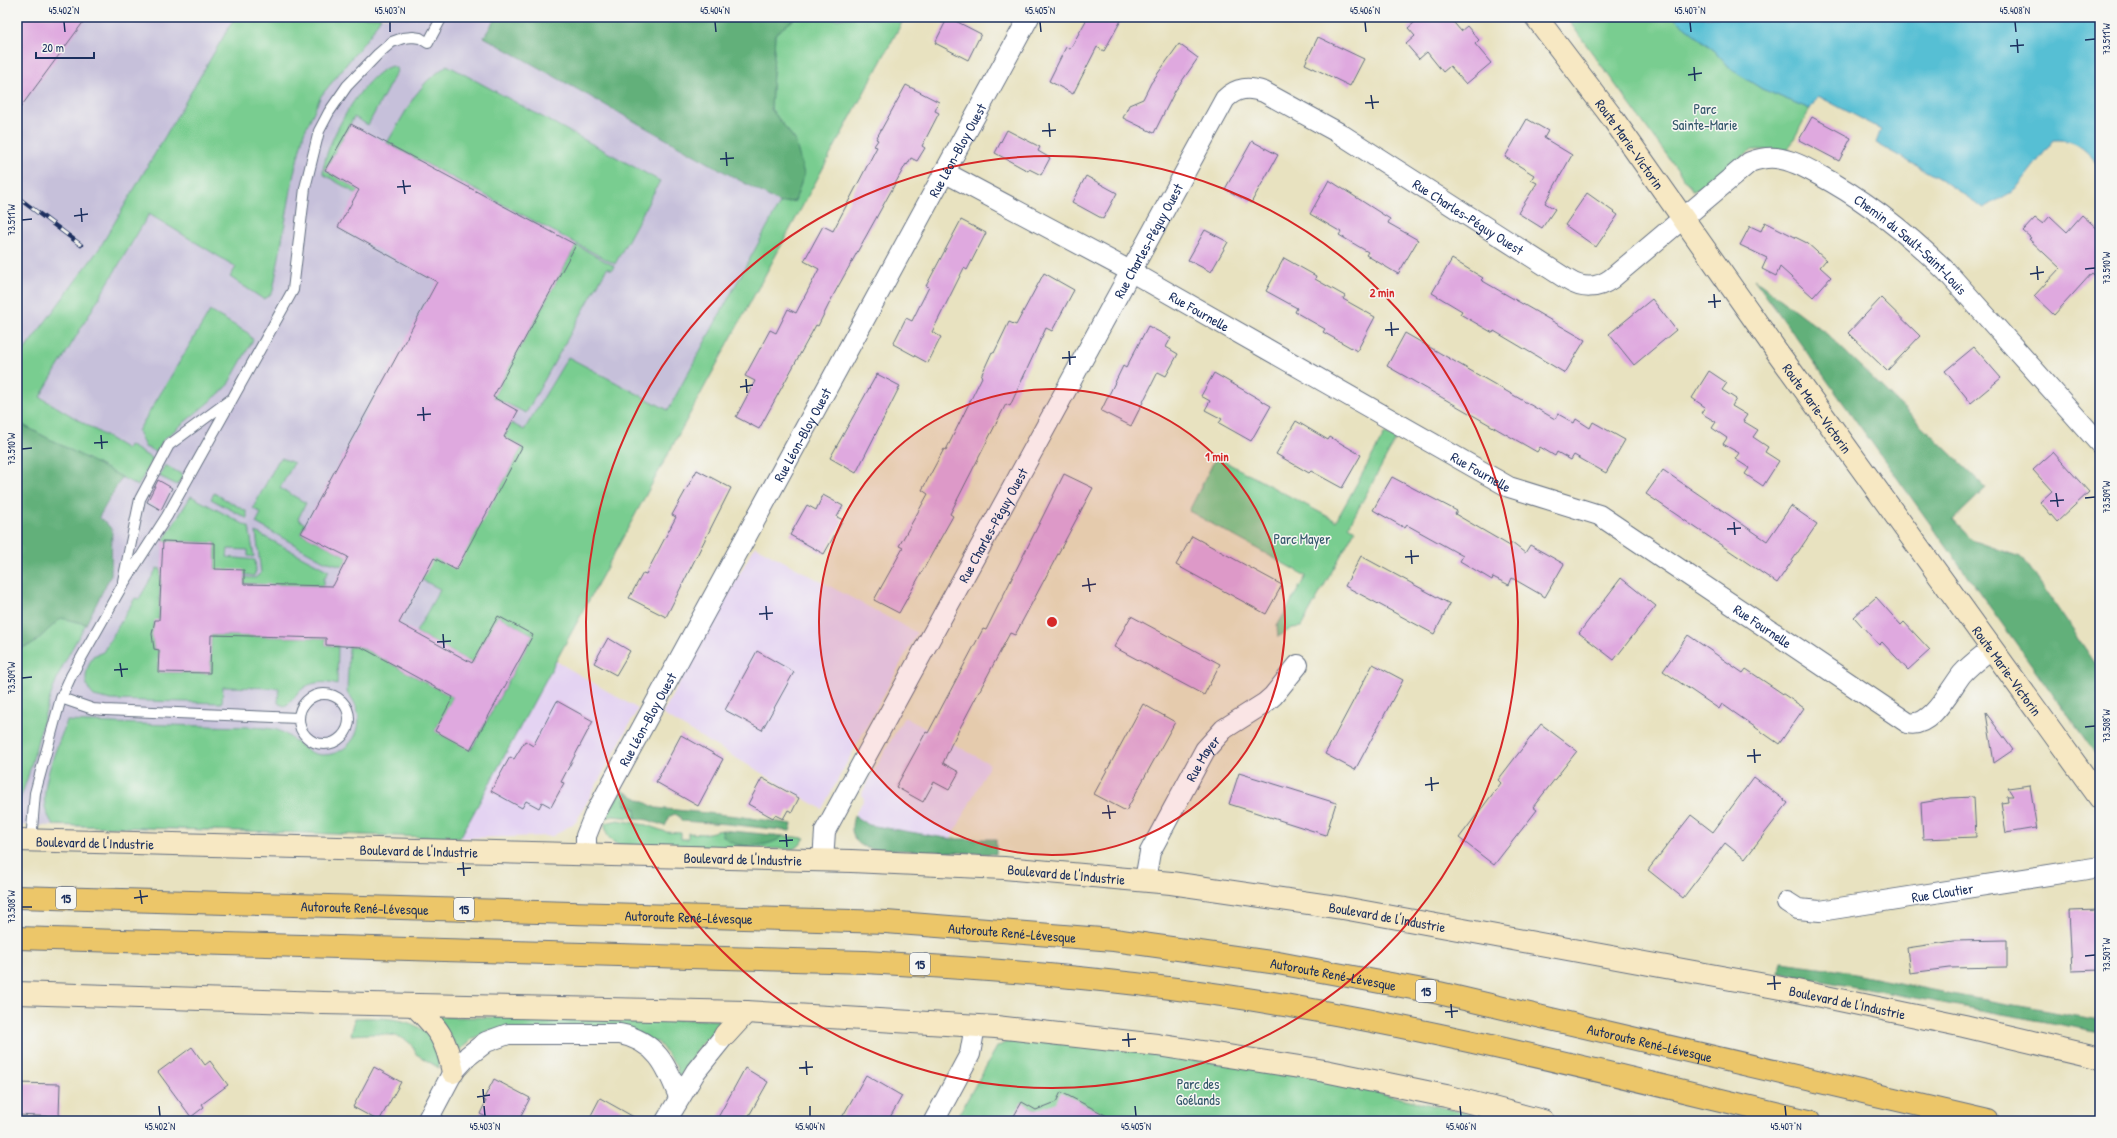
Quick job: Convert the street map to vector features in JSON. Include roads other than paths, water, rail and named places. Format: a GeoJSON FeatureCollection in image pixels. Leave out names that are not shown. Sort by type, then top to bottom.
{"type":"FeatureCollection","features":[{"type":"Feature","properties":{"kind":"highway","name":"Autoroute René-Lévesque"},"geometry":{"type":"LineString","coordinates":[[17,897],[886,922],[1114,940],[1278,963],[1416,989],[1988,1121]]}},
{"type":"Feature","properties":{"kind":"highway","name":"15"},"geometry":{"type":"LineString","coordinates":[[17,938],[866,962],[956,966],[1079,978],[1262,1002],[1381,1023],[1520,1053],[1809,1121]]}},
{"type":"Feature","properties":{"kind":"street","name":"Rue Léon-Bloy Ouest"},"geometry":{"type":"LineString","coordinates":[[586,855],[586,836],[594,816],[1029,17]]}},
{"type":"Feature","properties":{"kind":"street","name":"Route Marie-Victorin"},"geometry":{"type":"LineString","coordinates":[[1536,17],[1604,107],[1991,649],[2100,798]]}},
{"type":"Feature","properties":{"kind":"street","name":"Rue Charles-Péguy Ouest"},"geometry":{"type":"LineString","coordinates":[[824,861],[825,831],[1130,271],[1225,99],[1231,93],[1241,88],[1264,92],[1339,133],[1579,286],[1597,286],[1605,283],[1683,218]]}},
{"type":"Feature","properties":{"kind":"street","name":"Chemin du Sault-Saint-Louis"},"geometry":{"type":"LineString","coordinates":[[1683,218],[1740,169],[1758,159],[1774,158],[1787,160],[1831,182],[1885,217],[1910,237],[1946,271],[2100,444]]}},
{"type":"Feature","properties":{"kind":"street","name":"Rue Fournelle"},"geometry":{"type":"LineString","coordinates":[[944,172],[1130,271],[1509,487],[1599,515],[1908,723],[1915,725],[1927,719],[1973,662],[1991,649]]}},
{"type":"Feature","properties":{"kind":"street","name":"Rue Mayer"},"geometry":{"type":"LineString","coordinates":[[1145,880],[1150,852],[1205,750],[1224,729],[1269,700],[1298,665]]}},
{"type":"Feature","properties":{"kind":"street","name":"Boulevard de l'Industrie"},"geometry":{"type":"LineString","coordinates":[[24,840],[824,861],[997,868],[1145,880],[1343,908],[1792,990],[1964,1026],[2100,1058]]}},
{"type":"Feature","properties":{"kind":"street","name":"Rue Cloutier"},"geometry":{"type":"LineString","coordinates":[[1787,902],[1798,909],[1820,911],[2100,867]]}},
{"type":"Feature","properties":{"kind":"street"},"geometry":{"type":"LineString","coordinates":[[17,993],[414,1005],[746,1012],[975,1026],[1157,1045],[1325,1071],[1446,1096],[1543,1121]]}},
{"type":"Feature","properties":{"kind":"street"},"geometry":{"type":"LineString","coordinates":[[414,1005],[440,1033],[449,1053],[453,1072]]}},
{"type":"Feature","properties":{"kind":"street"},"geometry":{"type":"LineString","coordinates":[[666,1121],[679,1097],[700,1065],[746,1012]]}},
{"type":"Feature","properties":{"kind":"street"},"geometry":{"type":"LineString","coordinates":[[934,1121],[970,1054],[975,1026]]}},
{"type":"Feature","properties":{"kind":"street"},"geometry":{"type":"LineString","coordinates":[[427,1121],[453,1072],[476,1048],[486,1042],[508,1034],[620,1034],[641,1041],[658,1055],[671,1078],[679,1097]]}},
{"type":"Feature","properties":{"kind":"lane"},"geometry":{"type":"LineString","coordinates":[[24,840],[35,793],[61,698],[70,676],[122,586],[167,516],[293,290],[305,188],[318,137],[329,112],[347,86],[378,54],[392,42],[403,38],[420,38],[428,43],[442,17]]}},
{"type":"Feature","properties":{"kind":"lane"},"geometry":{"type":"LineString","coordinates":[[122,586],[140,499],[169,445],[233,398]]}},
{"type":"Feature","properties":{"kind":"lane"},"geometry":{"type":"LineString","coordinates":[[325,693],[340,699],[348,713],[349,721],[347,729],[338,739],[326,744],[310,740],[304,734],[298,718],[304,703],[317,694],[325,693]]}},
{"type":"Feature","properties":{"kind":"lane"},"geometry":{"type":"LineString","coordinates":[[61,698],[93,709],[298,718]]}},
{"type":"Feature","properties":{"kind":"water"},"geometry":{"type":"Polygon","coordinates":[[[1673,17],[2100,17],[2100,166],[2085,150],[2075,144],[2069,141],[2054,140],[2015,190],[1984,208],[1940,179],[1876,143],[1881,129],[1818,96],[1810,109],[1762,89],[1732,70],[1715,51],[1673,17]]]}},
{"type":"Feature","properties":{"kind":"railway"},"geometry":{"type":"LineString","coordinates":[[17,197],[81,245]]}},
{"type":"Feature","properties":{"kind":"park label","name":"Parc Sainte-Marie"},"geometry":{"type":"Point","coordinates":[1705,116]}},
{"type":"Feature","properties":{"kind":"park label","name":"Parc Mayer"},"geometry":{"type":"Point","coordinates":[1302,538]}},
{"type":"Feature","properties":{"kind":"park label","name":"Parc des Goélands"},"geometry":{"type":"Point","coordinates":[1198,1092]}}]}
